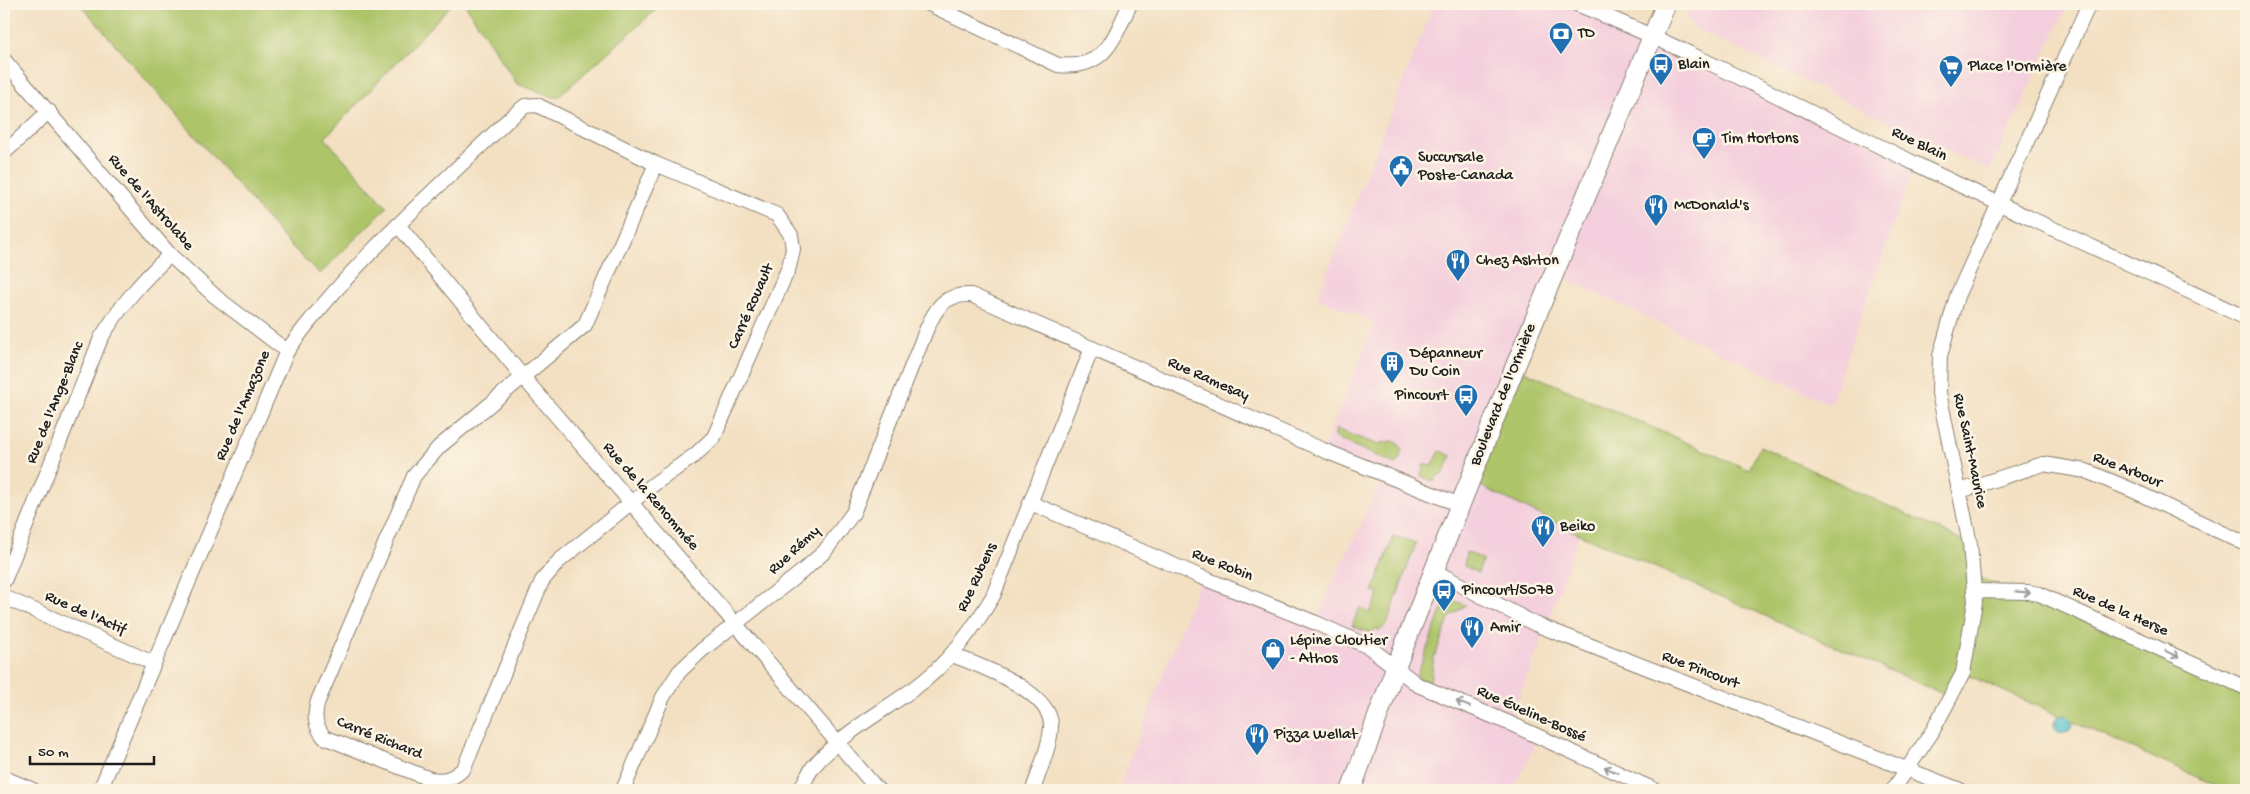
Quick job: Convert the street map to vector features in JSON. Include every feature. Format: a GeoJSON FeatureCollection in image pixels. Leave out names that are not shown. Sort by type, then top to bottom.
{"type":"FeatureCollection","features":[{"type":"Feature","properties":{"kind":"main road","name":"Boulevard de l'Ormière"},"geometry":{"type":"LineString","coordinates":[[1351,790],[1395,669],[1460,505],[1666,4]]}},
{"type":"Feature","properties":{"kind":"street"},"geometry":{"type":"LineString","coordinates":[[929,4],[1058,65],[1076,66],[1090,62],[1114,40],[1130,4]]}},
{"type":"Feature","properties":{"kind":"street","name":"Rue Blain"},"geometry":{"type":"LineString","coordinates":[[1577,4],[1652,35],[1999,203],[2246,318]]}},
{"type":"Feature","properties":{"kind":"street","name":"Rue Saint-Maurice"},"geometry":{"type":"LineString","coordinates":[[1908,771],[1932,732],[1963,673],[1975,602],[1970,544],[1939,393],[1940,356],[1957,296],[2089,4]]}},
{"type":"Feature","properties":{"kind":"street","name":"Rue de l'Astrolabe"},"geometry":{"type":"LineString","coordinates":[[4,60],[170,255],[216,297],[287,351]]}},
{"type":"Feature","properties":{"kind":"street","name":"Carré Rouault"},"geometry":{"type":"LineString","coordinates":[[525,106],[537,105],[656,164],[777,215],[791,235],[793,249],[788,266],[714,437],[678,468],[632,502]]}},
{"type":"Feature","properties":{"kind":"street","name":"Rue de l'Amazone"},"geometry":{"type":"LineString","coordinates":[[100,790],[287,351],[313,314],[398,226],[508,119],[525,106]]}},
{"type":"Feature","properties":{"kind":"street"},"geometry":{"type":"LineString","coordinates":[[4,153],[49,111]]}},
{"type":"Feature","properties":{"kind":"street"},"geometry":{"type":"LineString","coordinates":[[523,377],[586,325],[656,164]]}},
{"type":"Feature","properties":{"kind":"street","name":"Rue de la Renommée"},"geometry":{"type":"LineString","coordinates":[[398,226],[523,377],[878,790]]}},
{"type":"Feature","properties":{"kind":"street","name":"Rue de l'Ange-Blanc"},"geometry":{"type":"LineString","coordinates":[[4,581],[101,338],[120,307],[138,285],[170,255]]}},
{"type":"Feature","properties":{"kind":"street","name":"Rue Ramesay"},"geometry":{"type":"LineString","coordinates":[[943,302],[956,294],[971,295],[1323,450],[1460,505]]}},
{"type":"Feature","properties":{"kind":"street","name":"Rue Rémy"},"geometry":{"type":"LineString","coordinates":[[623,790],[663,697],[679,672],[702,650],[804,570],[825,551],[853,513],[927,328],[943,302]]}},
{"type":"Feature","properties":{"kind":"street","name":"Rue Rubens"},"geometry":{"type":"LineString","coordinates":[[800,790],[812,768],[837,743],[924,680],[952,655],[975,626],[992,596],[1092,348]]}},
{"type":"Feature","properties":{"kind":"street","name":"Carré Richard"},"geometry":{"type":"LineString","coordinates":[[523,377],[439,447],[414,476],[318,701],[315,714],[317,727],[324,737],[430,779],[448,780],[456,776],[464,768],[542,581],[559,561],[632,502]]}},
{"type":"Feature","properties":{"kind":"street","name":"Rue Arbour"},"geometry":{"type":"LineString","coordinates":[[1960,491],[2043,464],[2086,471],[2132,490],[2246,544]]}},
{"type":"Feature","properties":{"kind":"street","name":"Rue Robin"},"geometry":{"type":"LineString","coordinates":[[1031,503],[1369,647],[1395,669]]}},
{"type":"Feature","properties":{"kind":"street","name":"Rue Pincourt"},"geometry":{"type":"LineString","coordinates":[[1434,571],[1535,624],[1960,790]]}},
{"type":"Feature","properties":{"kind":"street","name":"Rue de la Herse"},"geometry":{"type":"LineString","coordinates":[[1974,591],[2028,592],[2038,594],[2246,688]]}},
{"type":"Feature","properties":{"kind":"street","name":"Rue de l'Actif"},"geometry":{"type":"LineString","coordinates":[[4,597],[153,664]]}},
{"type":"Feature","properties":{"kind":"street"},"geometry":{"type":"LineString","coordinates":[[952,655],[993,671],[1036,697],[1046,710],[1052,725],[1033,790]]}},
{"type":"Feature","properties":{"kind":"street","name":"Rue Éveline-Bossé"},"geometry":{"type":"LineString","coordinates":[[1395,669],[1418,685],[1509,723],[1655,790]]}},
{"type":"Feature","properties":{"kind":"street"},"geometry":{"type":"LineString","coordinates":[[1893,790],[1908,771]]}},
{"type":"Feature","properties":{"kind":"street"},"geometry":{"type":"LineString","coordinates":[[4,778],[33,790]]}},
{"type":"Feature","properties":{"kind":"shaded area"},"geometry":{"type":"Polygon","coordinates":[[[1434,4],[1577,4],[1915,164],[1830,404],[1554,273],[1470,481],[1579,534],[1546,628],[1509,723],[1539,737],[1513,790],[1118,790],[1201,577],[1316,623],[1324,600],[1384,475],[1323,450],[1375,322],[1317,298],[1434,4]]]}},
{"type":"Feature","properties":{"kind":"shaded area"},"geometry":{"type":"Polygon","coordinates":[[[1691,4],[2068,4],[1990,171],[1694,28],[1686,16],[1691,4]]]}},
{"type":"Feature","properties":{"kind":"green space"},"geometry":{"type":"Polygon","coordinates":[[[80,4],[452,4],[325,138],[387,207],[320,274],[289,244],[80,4]]]}},
{"type":"Feature","properties":{"kind":"green space"},"geometry":{"type":"Polygon","coordinates":[[[465,4],[662,4],[557,98],[517,84],[465,4]]]}},
{"type":"Feature","properties":{"kind":"green space"},"geometry":{"type":"Polygon","coordinates":[[[1515,367],[1749,470],[1760,446],[1970,544],[1973,575],[2246,688],[2246,790],[2226,790],[1963,673],[1950,697],[1579,534],[1470,481],[1515,367]]]}},
{"type":"Feature","properties":{"kind":"green space"},"geometry":{"type":"Polygon","coordinates":[[[1336,429],[1376,444],[1392,441],[1398,443],[1402,449],[1399,461],[1395,464],[1334,437],[1336,429]]]}},
{"type":"Feature","properties":{"kind":"green space"},"geometry":{"type":"Polygon","coordinates":[[[1440,451],[1452,456],[1443,474],[1436,477],[1434,482],[1421,476],[1424,464],[1432,466],[1440,451]]]}},
{"type":"Feature","properties":{"kind":"green space"},"geometry":{"type":"Polygon","coordinates":[[[1394,536],[1416,543],[1387,624],[1380,631],[1374,629],[1373,634],[1352,626],[1360,607],[1370,613],[1379,594],[1373,591],[1394,536]]]}},
{"type":"Feature","properties":{"kind":"green space"},"geometry":{"type":"Polygon","coordinates":[[[1466,552],[1483,559],[1478,573],[1464,566],[1466,552]]]}},
{"type":"Feature","properties":{"kind":"green space"},"geometry":{"type":"Polygon","coordinates":[[[1446,598],[1466,605],[1450,617],[1434,658],[1430,682],[1416,678],[1446,598]]]}},
{"type":"Feature","properties":{"kind":"water"},"geometry":{"type":"Polygon","coordinates":[[[2059,715],[2067,715],[2072,720],[2070,731],[2059,733],[2054,728],[2054,720],[2059,715]]]}},
{"type":"Feature","properties":{"kind":"place","name":"TD"},"geometry":{"type":"Point","coordinates":[1561,55]}},
{"type":"Feature","properties":{"kind":"place","name":"Blain"},"geometry":{"type":"Point","coordinates":[1661,86]}},
{"type":"Feature","properties":{"kind":"place","name":"Place l'Ormière"},"geometry":{"type":"Point","coordinates":[1951,88]}},
{"type":"Feature","properties":{"kind":"place","name":"Tim Hortons"},"geometry":{"type":"Point","coordinates":[1704,160]}},
{"type":"Feature","properties":{"kind":"place","name":"Succursale Poste-Canada"},"geometry":{"type":"Point","coordinates":[1401,188]}},
{"type":"Feature","properties":{"kind":"place","name":"McDonald's"},"geometry":{"type":"Point","coordinates":[1656,227]}},
{"type":"Feature","properties":{"kind":"place","name":"Chez Ashton"},"geometry":{"type":"Point","coordinates":[1458,282]}},
{"type":"Feature","properties":{"kind":"place","name":"Dépanneur Du Coin"},"geometry":{"type":"Point","coordinates":[1392,384]}},
{"type":"Feature","properties":{"kind":"place","name":"Pincourt"},"geometry":{"type":"Point","coordinates":[1466,417]}},
{"type":"Feature","properties":{"kind":"place","name":"Beiko"},"geometry":{"type":"Point","coordinates":[1543,548]}},
{"type":"Feature","properties":{"kind":"place","name":"Pincourt/5078"},"geometry":{"type":"Point","coordinates":[1444,612]}},
{"type":"Feature","properties":{"kind":"place","name":"Amir"},"geometry":{"type":"Point","coordinates":[1472,649]}},
{"type":"Feature","properties":{"kind":"place","name":"Lépine Cloutier - Athos"},"geometry":{"type":"Point","coordinates":[1273,671]}},
{"type":"Feature","properties":{"kind":"place","name":"Pizza Wellat"},"geometry":{"type":"Point","coordinates":[1257,756]}}]}
